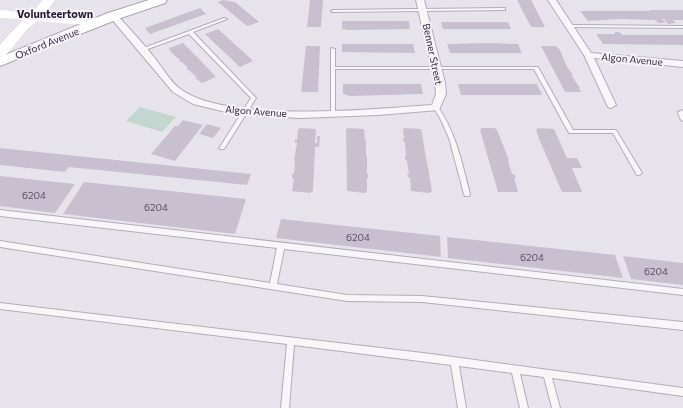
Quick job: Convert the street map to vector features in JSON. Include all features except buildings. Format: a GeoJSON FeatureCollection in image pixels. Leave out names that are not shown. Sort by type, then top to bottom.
{"type":"FeatureCollection","features":[{"type":"Feature","properties":{"kind":"main road","name":"Oxford Avenue"},"geometry":{"type":"LineString","coordinates":[[0,62],[80,25],[106,19],[161,0]]}},
{"type":"Feature","properties":{"kind":"street","name":"Benner Street"},"geometry":{"type":"LineString","coordinates":[[420,0],[437,68],[441,94],[436,108]]}},
{"type":"Feature","properties":{"kind":"street"},"geometry":{"type":"LineString","coordinates":[[552,0],[588,56]]}},
{"type":"Feature","properties":{"kind":"street"},"geometry":{"type":"LineString","coordinates":[[0,53],[24,25],[56,3],[80,25]]}},
{"type":"Feature","properties":{"kind":"street"},"geometry":{"type":"LineString","coordinates":[[0,14],[36,16],[80,25]]}},
{"type":"Feature","properties":{"kind":"street","name":"Algon Avenue"},"geometry":{"type":"LineString","coordinates":[[106,19],[143,49],[177,90],[197,102],[217,108],[245,112],[333,113],[382,112],[436,108]]}},
{"type":"Feature","properties":{"kind":"street"},"geometry":{"type":"LineString","coordinates":[[0,23],[24,25],[80,25]]}},
{"type":"Feature","properties":{"kind":"street","name":"Algon Avenue"},"geometry":{"type":"LineString","coordinates":[[611,105],[588,56],[683,64]]}},
{"type":"Feature","properties":{"kind":"lane"},"geometry":{"type":"LineString","coordinates":[[333,11],[504,9]]}},
{"type":"Feature","properties":{"kind":"lane"},"geometry":{"type":"LineString","coordinates":[[143,49],[225,19]]}},
{"type":"Feature","properties":{"kind":"lane"},"geometry":{"type":"LineString","coordinates":[[570,26],[683,27]]}},
{"type":"Feature","properties":{"kind":"lane"},"geometry":{"type":"LineString","coordinates":[[190,32],[254,98],[222,148]]}},
{"type":"Feature","properties":{"kind":"lane"},"geometry":{"type":"LineString","coordinates":[[333,49],[333,113]]}},
{"type":"Feature","properties":{"kind":"lane"},"geometry":{"type":"LineString","coordinates":[[333,68],[536,68],[571,132],[614,131],[639,173]]}},
{"type":"Feature","properties":{"kind":"lane"},"geometry":{"type":"LineString","coordinates":[[436,108],[444,118],[450,133],[467,194]]}},
{"type":"Feature","properties":{"kind":"lane"},"geometry":{"type":"LineString","coordinates":[[683,112],[680,113],[683,119]]}},
{"type":"Feature","properties":{"kind":"lane"},"geometry":{"type":"LineString","coordinates":[[0,213],[683,292]]}},
{"type":"Feature","properties":{"kind":"lane"},"geometry":{"type":"LineString","coordinates":[[0,244],[346,298],[422,299],[683,326]]}},
{"type":"Feature","properties":{"kind":"lane"},"geometry":{"type":"LineString","coordinates":[[274,287],[281,246]]}},
{"type":"Feature","properties":{"kind":"lane"},"geometry":{"type":"LineString","coordinates":[[0,306],[454,361],[683,392]]}},
{"type":"Feature","properties":{"kind":"lane"},"geometry":{"type":"LineString","coordinates":[[285,408],[291,341]]}},
{"type":"Feature","properties":{"kind":"lane"},"geometry":{"type":"LineString","coordinates":[[454,361],[462,408]]}},
{"type":"Feature","properties":{"kind":"lane"},"geometry":{"type":"LineString","coordinates":[[515,369],[524,408]]}},
{"type":"Feature","properties":{"kind":"lane"},"geometry":{"type":"LineString","coordinates":[[547,374],[556,408]]}},
{"type":"Feature","properties":{"kind":"shaded area"},"geometry":{"type":"Polygon","coordinates":[[[140,107],[176,117],[162,132],[126,121],[140,107]]]}},
{"type":"Feature","properties":{"kind":"district","name":"Volunteertown"},"geometry":{"type":"Point","coordinates":[55,13]}}]}
